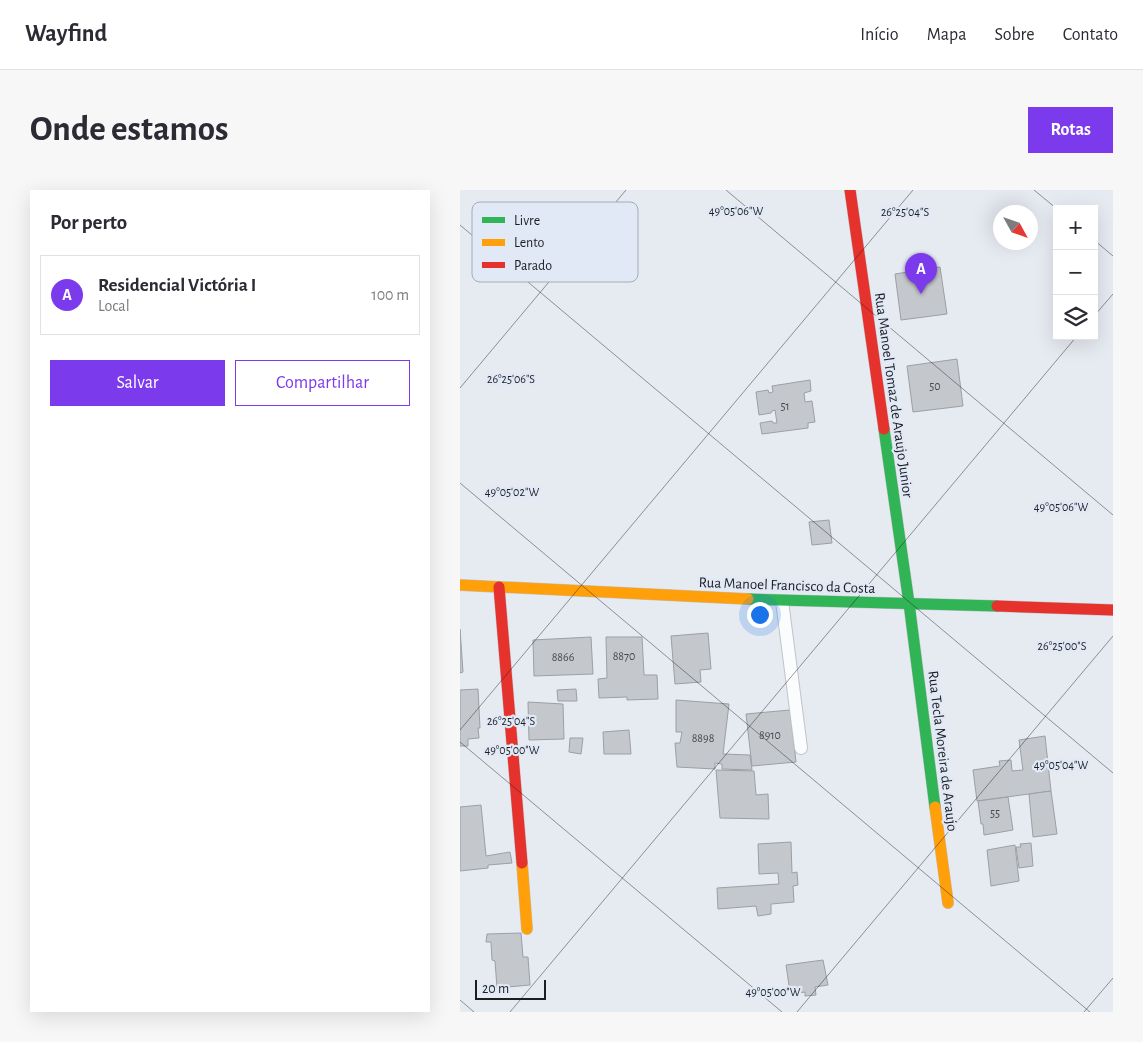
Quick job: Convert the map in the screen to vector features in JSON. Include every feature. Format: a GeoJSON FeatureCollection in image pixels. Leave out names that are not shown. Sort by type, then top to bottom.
{"type":"FeatureCollection","features":[{"type":"Feature","properties":{"kind":"street","name":"Rua Manoel Tomaz de Araujo Junior"},"geometry":{"type":"LineString","coordinates":[[850,190],[908,603]]}},
{"type":"Feature","properties":{"kind":"street","name":"Rua Manoel Francisco da Costa"},"geometry":{"type":"LineString","coordinates":[[460,585],[782,601],[1113,610]]}},
{"type":"Feature","properties":{"kind":"street"},"geometry":{"type":"LineString","coordinates":[[499,587],[527,930]]}},
{"type":"Feature","properties":{"kind":"street","name":"Rua Tecla Moreira de Araujo"},"geometry":{"type":"LineString","coordinates":[[908,603],[948,903]]}},
{"type":"Feature","properties":{"kind":"lane"},"geometry":{"type":"LineString","coordinates":[[782,601],[801,748]]}},
{"type":"Feature","properties":{"kind":"building"},"geometry":{"type":"Polygon","coordinates":[[[940,267],[947,314],[901,320],[895,274],[940,267]]]}},
{"type":"Feature","properties":{"kind":"building"},"geometry":{"type":"Polygon","coordinates":[[[957,359],[963,406],[913,412],[907,366],[957,359]]]}},
{"type":"Feature","properties":{"kind":"building"},"geometry":{"type":"Polygon","coordinates":[[[810,380],[811,391],[804,393],[805,402],[812,401],[815,422],[808,423],[808,428],[762,434],[760,423],[772,421],[777,423],[775,410],[771,413],[759,415],[756,392],[768,390],[769,393],[773,392],[772,386],[810,380]]]}},
{"type":"Feature","properties":{"kind":"building"},"geometry":{"type":"Polygon","coordinates":[[[829,520],[832,543],[812,545],[809,522],[829,520]]]}},
{"type":"Feature","properties":{"kind":"building"},"geometry":{"type":"Polygon","coordinates":[[[460,629],[463,672],[460,673],[460,629]]]}},
{"type":"Feature","properties":{"kind":"building"},"geometry":{"type":"Polygon","coordinates":[[[708,633],[711,669],[700,670],[701,682],[675,684],[671,636],[708,633]]]}},
{"type":"Feature","properties":{"kind":"building"},"geometry":{"type":"Polygon","coordinates":[[[591,637],[593,674],[534,676],[533,640],[591,637]]]}},
{"type":"Feature","properties":{"kind":"building"},"geometry":{"type":"Polygon","coordinates":[[[606,637],[642,637],[644,675],[657,675],[658,699],[627,700],[627,697],[599,698],[598,679],[607,678],[606,637]]]}},
{"type":"Feature","properties":{"kind":"building"},"geometry":{"type":"Polygon","coordinates":[[[478,689],[479,738],[468,739],[468,746],[460,746],[460,690],[478,689]]]}},
{"type":"Feature","properties":{"kind":"building"},"geometry":{"type":"Polygon","coordinates":[[[576,689],[577,701],[558,701],[557,690],[576,689]]]}},
{"type":"Feature","properties":{"kind":"building"},"geometry":{"type":"Polygon","coordinates":[[[676,700],[729,704],[723,754],[750,755],[752,770],[722,769],[722,764],[715,763],[715,769],[677,767],[675,743],[680,743],[682,732],[676,732],[676,700]]]}},
{"type":"Feature","properties":{"kind":"building"},"geometry":{"type":"Polygon","coordinates":[[[528,702],[563,704],[564,739],[529,740],[528,702]]]}},
{"type":"Feature","properties":{"kind":"building"},"geometry":{"type":"Polygon","coordinates":[[[790,710],[796,762],[752,766],[746,714],[790,710]]]}},
{"type":"Feature","properties":{"kind":"building"},"geometry":{"type":"Polygon","coordinates":[[[629,730],[631,754],[604,754],[603,732],[629,730]]]}},
{"type":"Feature","properties":{"kind":"building"},"geometry":{"type":"Polygon","coordinates":[[[1045,736],[1051,791],[977,801],[973,770],[1000,766],[999,761],[1011,760],[1012,771],[1023,770],[1019,740],[1045,736]]]}},
{"type":"Feature","properties":{"kind":"building"},"geometry":{"type":"Polygon","coordinates":[[[570,738],[583,738],[581,754],[569,752],[570,738]]]}},
{"type":"Feature","properties":{"kind":"building"},"geometry":{"type":"Polygon","coordinates":[[[716,770],[754,771],[756,795],[768,794],[769,819],[720,818],[716,770]]]}},
{"type":"Feature","properties":{"kind":"building"},"geometry":{"type":"Polygon","coordinates":[[[1051,791],[1057,834],[1033,837],[1029,794],[1051,791]]]}},
{"type":"Feature","properties":{"kind":"building"},"geometry":{"type":"Polygon","coordinates":[[[1008,797],[1013,830],[984,835],[978,801],[1008,797]]]}},
{"type":"Feature","properties":{"kind":"building"},"geometry":{"type":"Polygon","coordinates":[[[481,805],[486,856],[510,852],[512,863],[488,865],[488,868],[460,871],[460,807],[481,805]]]}},
{"type":"Feature","properties":{"kind":"building"},"geometry":{"type":"Polygon","coordinates":[[[791,842],[792,873],[797,872],[798,885],[793,886],[794,902],[771,904],[771,914],[758,916],[756,906],[718,909],[717,888],[779,884],[778,873],[759,874],[758,844],[791,842]]]}},
{"type":"Feature","properties":{"kind":"building"},"geometry":{"type":"Polygon","coordinates":[[[1031,843],[1033,866],[1019,868],[1016,847],[1021,847],[1020,844],[1031,843]]]}},
{"type":"Feature","properties":{"kind":"building"},"geometry":{"type":"Polygon","coordinates":[[[1015,845],[1019,881],[991,886],[987,850],[1015,845]]]}},
{"type":"Feature","properties":{"kind":"building"},"geometry":{"type":"Polygon","coordinates":[[[521,933],[523,957],[528,957],[530,985],[497,988],[495,961],[492,960],[491,942],[486,942],[487,934],[521,933]]]}},
{"type":"Feature","properties":{"kind":"building"},"geometry":{"type":"Polygon","coordinates":[[[823,960],[828,985],[815,987],[816,995],[805,996],[805,992],[799,993],[798,989],[790,992],[786,965],[823,960]]]}},
{"type":"Feature","properties":{"kind":"traffic: fast"},"geometry":{"type":"LineString","coordinates":[[884,429],[909,603],[935,807]]}},
{"type":"Feature","properties":{"kind":"traffic: fast"},"geometry":{"type":"LineString","coordinates":[[748,599],[997,606]]}},
{"type":"Feature","properties":{"kind":"traffic: slow"},"geometry":{"type":"LineString","coordinates":[[460,585],[748,599]]}},
{"type":"Feature","properties":{"kind":"traffic: slow"},"geometry":{"type":"LineString","coordinates":[[935,807],[948,903]]}},
{"type":"Feature","properties":{"kind":"traffic: slow"},"geometry":{"type":"LineString","coordinates":[[522,863],[527,929]]}},
{"type":"Feature","properties":{"kind":"traffic: jam"},"geometry":{"type":"LineString","coordinates":[[850,190],[884,429]]}},
{"type":"Feature","properties":{"kind":"traffic: jam"},"geometry":{"type":"LineString","coordinates":[[499,587],[522,863]]}},
{"type":"Feature","properties":{"kind":"traffic: jam"},"geometry":{"type":"LineString","coordinates":[[997,606],[1113,610]]}},
{"type":"Feature","properties":{"kind":"place","name":"Residencial Victória I"},"geometry":{"type":"Point","coordinates":[921,294]}}]}
